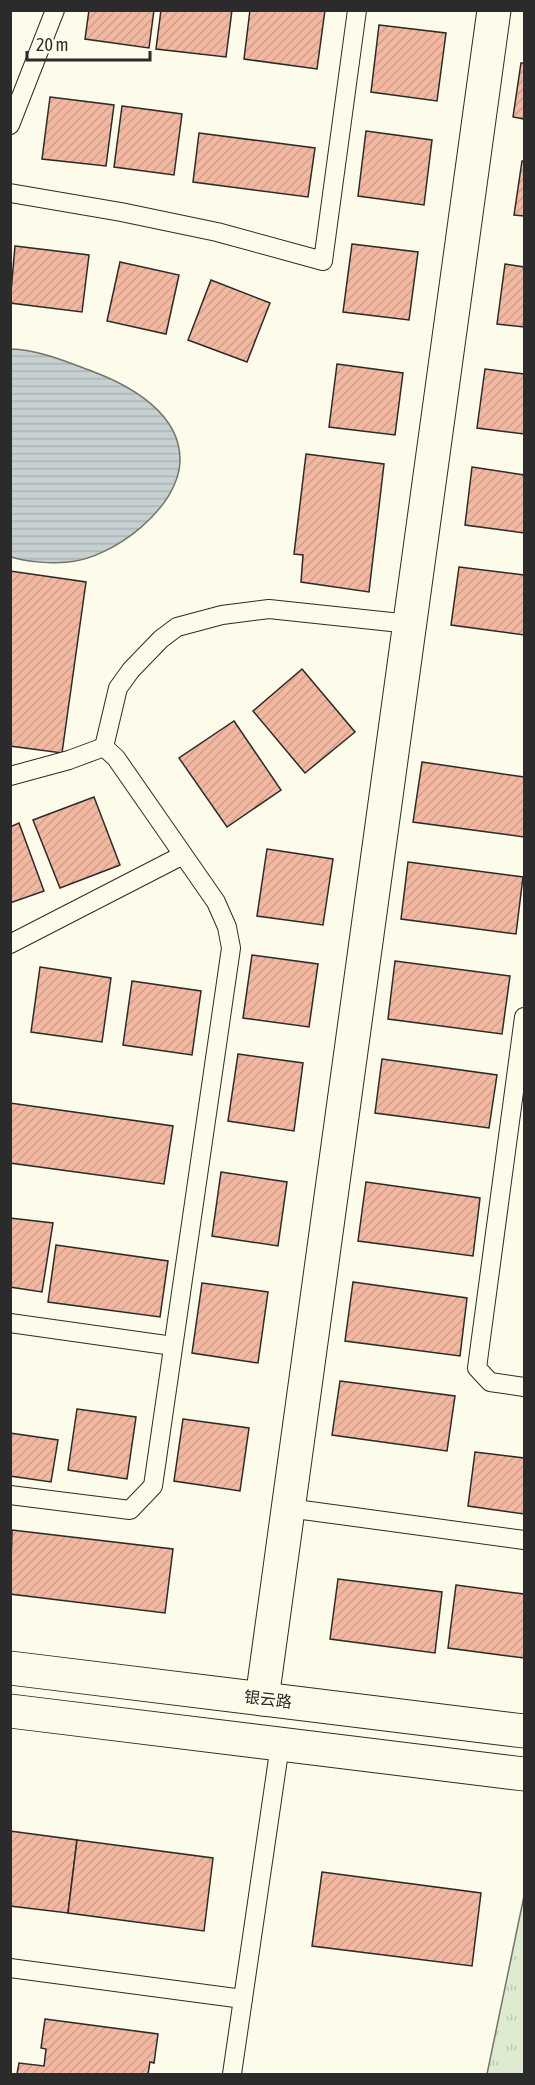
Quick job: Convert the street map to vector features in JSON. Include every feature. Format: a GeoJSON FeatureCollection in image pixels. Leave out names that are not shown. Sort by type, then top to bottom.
{"type":"FeatureCollection","features":[{"type":"Feature","properties":{"kind":"street"},"geometry":{"type":"LineString","coordinates":[[262,1699],[494,10]]}},
{"type":"Feature","properties":{"kind":"street","name":"银云路"},"geometry":{"type":"LineString","coordinates":[[10,1668],[525,1731]]}},
{"type":"Feature","properties":{"kind":"street"},"geometry":{"type":"LineString","coordinates":[[10,1711],[525,1774]]}},
{"type":"Feature","properties":{"kind":"lane"},"geometry":{"type":"LineString","coordinates":[[10,125],[55,10]]}},
{"type":"Feature","properties":{"kind":"lane"},"geometry":{"type":"LineString","coordinates":[[10,193],[153,218],[217,232],[323,261],[357,10]]}},
{"type":"Feature","properties":{"kind":"lane"},"geometry":{"type":"LineString","coordinates":[[104,747],[118,688],[138,662],[177,627],[222,615],[269,609],[410,624]]}},
{"type":"Feature","properties":{"kind":"lane"},"geometry":{"type":"LineString","coordinates":[[10,776],[60,763],[104,747]]}},
{"type":"Feature","properties":{"kind":"lane"},"geometry":{"type":"LineString","coordinates":[[10,1496],[130,1509],[153,1486],[231,948],[227,927],[216,902],[116,758],[104,747]]}},
{"type":"Feature","properties":{"kind":"lane"},"geometry":{"type":"LineString","coordinates":[[10,944],[183,855]]}},
{"type":"Feature","properties":{"kind":"lane"},"geometry":{"type":"LineString","coordinates":[[525,1017],[477,1368],[489,1382],[525,1387]]}},
{"type":"Feature","properties":{"kind":"lane"},"geometry":{"type":"LineString","coordinates":[[10,1323],[173,1346]]}},
{"type":"Feature","properties":{"kind":"lane"},"geometry":{"type":"LineString","coordinates":[[288,1508],[525,1540]]}},
{"type":"Feature","properties":{"kind":"lane"},"geometry":{"type":"LineString","coordinates":[[232,2074],[280,1745]]}},
{"type":"Feature","properties":{"kind":"lane"},"geometry":{"type":"LineString","coordinates":[[10,1968],[243,2000]]}},
{"type":"Feature","properties":{"kind":"green space"},"geometry":{"type":"Polygon","coordinates":[[[524,1896],[524,2074],[487,2074],[524,1896]]]}},
{"type":"Feature","properties":{"kind":"shaded area"},"geometry":{"type":"Polygon","coordinates":[[[11,349],[53,357],[123,385],[151,404],[172,429],[178,444],[180,461],[177,479],[168,496],[141,528],[105,551],[62,563],[11,557],[11,349]]]}},
{"type":"Feature","properties":{"kind":"building"},"geometry":{"type":"Polygon","coordinates":[[[89,10],[154,10],[149,48],[85,39],[89,10]]]}},
{"type":"Feature","properties":{"kind":"building"},"geometry":{"type":"Polygon","coordinates":[[[161,10],[232,10],[226,57],[156,49],[161,10]]]}},
{"type":"Feature","properties":{"kind":"building"},"geometry":{"type":"Polygon","coordinates":[[[250,10],[325,10],[317,69],[244,59],[250,10]]]}},
{"type":"Feature","properties":{"kind":"building"},"geometry":{"type":"Polygon","coordinates":[[[379,25],[446,33],[437,101],[371,92],[379,25]]]}},
{"type":"Feature","properties":{"kind":"building"},"geometry":{"type":"Polygon","coordinates":[[[521,63],[524,63],[524,119],[513,117],[521,63]]]}},
{"type":"Feature","properties":{"kind":"building"},"geometry":{"type":"Polygon","coordinates":[[[50,97],[114,105],[106,166],[42,159],[50,97]]]}},
{"type":"Feature","properties":{"kind":"building"},"geometry":{"type":"Polygon","coordinates":[[[122,106],[182,114],[174,175],[114,167],[122,106]]]}},
{"type":"Feature","properties":{"kind":"building"},"geometry":{"type":"Polygon","coordinates":[[[366,131],[432,140],[424,205],[358,196],[366,131]]]}},
{"type":"Feature","properties":{"kind":"building"},"geometry":{"type":"Polygon","coordinates":[[[199,133],[315,148],[308,197],[193,182],[199,133]]]}},
{"type":"Feature","properties":{"kind":"building"},"geometry":{"type":"Polygon","coordinates":[[[522,161],[524,161],[524,216],[514,215],[522,161]]]}},
{"type":"Feature","properties":{"kind":"building"},"geometry":{"type":"Polygon","coordinates":[[[352,244],[418,252],[409,320],[343,312],[352,244]]]}},
{"type":"Feature","properties":{"kind":"building"},"geometry":{"type":"Polygon","coordinates":[[[15,246],[89,255],[82,312],[10,303],[15,246]]]}},
{"type":"Feature","properties":{"kind":"building"},"geometry":{"type":"Polygon","coordinates":[[[120,262],[179,275],[166,334],[107,321],[120,262]]]}},
{"type":"Feature","properties":{"kind":"building"},"geometry":{"type":"Polygon","coordinates":[[[505,264],[524,267],[524,327],[497,324],[505,264]]]}},
{"type":"Feature","properties":{"kind":"building"},"geometry":{"type":"Polygon","coordinates":[[[211,280],[270,303],[247,362],[188,340],[211,280]]]}},
{"type":"Feature","properties":{"kind":"building"},"geometry":{"type":"Polygon","coordinates":[[[337,364],[403,373],[395,435],[329,427],[337,364]]]}},
{"type":"Feature","properties":{"kind":"building"},"geometry":{"type":"Polygon","coordinates":[[[485,369],[524,374],[524,434],[477,428],[485,369]]]}},
{"type":"Feature","properties":{"kind":"building"},"geometry":{"type":"Polygon","coordinates":[[[306,454],[384,464],[369,592],[301,582],[303,555],[294,554],[306,454]]]}},
{"type":"Feature","properties":{"kind":"building"},"geometry":{"type":"Polygon","coordinates":[[[472,467],[524,475],[524,533],[465,525],[472,467]]]}},
{"type":"Feature","properties":{"kind":"building"},"geometry":{"type":"Polygon","coordinates":[[[459,567],[524,575],[524,635],[451,625],[459,567]]]}},
{"type":"Feature","properties":{"kind":"building"},"geometry":{"type":"Polygon","coordinates":[[[10,571],[86,582],[62,753],[10,746],[10,571]]]}},
{"type":"Feature","properties":{"kind":"building"},"geometry":{"type":"Polygon","coordinates":[[[302,669],[355,732],[305,773],[253,711],[302,669]]]}},
{"type":"Feature","properties":{"kind":"building"},"geometry":{"type":"Polygon","coordinates":[[[234,721],[281,790],[227,827],[179,758],[234,721]]]}},
{"type":"Feature","properties":{"kind":"building"},"geometry":{"type":"Polygon","coordinates":[[[422,762],[524,777],[524,837],[413,822],[422,762]]]}},
{"type":"Feature","properties":{"kind":"building"},"geometry":{"type":"Polygon","coordinates":[[[94,797],[120,865],[60,888],[33,820],[94,797]]]}},
{"type":"Feature","properties":{"kind":"building"},"geometry":{"type":"Polygon","coordinates":[[[19,823],[44,891],[10,903],[10,827],[19,823]]]}},
{"type":"Feature","properties":{"kind":"building"},"geometry":{"type":"Polygon","coordinates":[[[267,849],[333,859],[323,925],[257,916],[267,849]]]}},
{"type":"Feature","properties":{"kind":"building"},"geometry":{"type":"Polygon","coordinates":[[[408,862],[523,877],[516,934],[401,919],[408,862]]]}},
{"type":"Feature","properties":{"kind":"building"},"geometry":{"type":"Polygon","coordinates":[[[252,955],[318,964],[309,1027],[243,1018],[252,955]]]}},
{"type":"Feature","properties":{"kind":"building"},"geometry":{"type":"Polygon","coordinates":[[[395,961],[510,976],[502,1034],[388,1019],[395,961]]]}},
{"type":"Feature","properties":{"kind":"building"},"geometry":{"type":"Polygon","coordinates":[[[40,967],[111,978],[102,1042],[31,1032],[40,967]]]}},
{"type":"Feature","properties":{"kind":"building"},"geometry":{"type":"Polygon","coordinates":[[[132,981],[201,991],[192,1055],[123,1045],[132,981]]]}},
{"type":"Feature","properties":{"kind":"building"},"geometry":{"type":"Polygon","coordinates":[[[238,1054],[303,1063],[294,1131],[228,1121],[238,1054]]]}},
{"type":"Feature","properties":{"kind":"building"},"geometry":{"type":"Polygon","coordinates":[[[382,1059],[497,1075],[489,1128],[375,1113],[382,1059]]]}},
{"type":"Feature","properties":{"kind":"building"},"geometry":{"type":"Polygon","coordinates":[[[10,1103],[173,1126],[164,1184],[10,1163],[10,1103]]]}},
{"type":"Feature","properties":{"kind":"building"},"geometry":{"type":"Polygon","coordinates":[[[221,1172],[287,1182],[278,1246],[212,1236],[221,1172]]]}},
{"type":"Feature","properties":{"kind":"building"},"geometry":{"type":"Polygon","coordinates":[[[366,1182],[480,1198],[473,1256],[358,1241],[366,1182]]]}},
{"type":"Feature","properties":{"kind":"building"},"geometry":{"type":"Polygon","coordinates":[[[10,1218],[53,1223],[42,1292],[10,1287],[10,1218]]]}},
{"type":"Feature","properties":{"kind":"building"},"geometry":{"type":"Polygon","coordinates":[[[56,1245],[168,1261],[160,1317],[48,1302],[56,1245]]]}},
{"type":"Feature","properties":{"kind":"building"},"geometry":{"type":"Polygon","coordinates":[[[353,1282],[467,1298],[460,1356],[345,1341],[353,1282]]]}},
{"type":"Feature","properties":{"kind":"building"},"geometry":{"type":"Polygon","coordinates":[[[202,1283],[268,1292],[258,1363],[192,1353],[202,1283]]]}},
{"type":"Feature","properties":{"kind":"building"},"geometry":{"type":"Polygon","coordinates":[[[340,1381],[455,1396],[447,1451],[332,1435],[340,1381]]]}},
{"type":"Feature","properties":{"kind":"building"},"geometry":{"type":"Polygon","coordinates":[[[77,1409],[136,1417],[127,1479],[68,1470],[77,1409]]]}},
{"type":"Feature","properties":{"kind":"building"},"geometry":{"type":"Polygon","coordinates":[[[183,1419],[249,1428],[240,1491],[174,1481],[183,1419]]]}},
{"type":"Feature","properties":{"kind":"building"},"geometry":{"type":"Polygon","coordinates":[[[10,1433],[58,1440],[51,1482],[10,1476],[10,1433]]]}},
{"type":"Feature","properties":{"kind":"building"},"geometry":{"type":"Polygon","coordinates":[[[475,1452],[524,1458],[524,1514],[468,1506],[475,1452]]]}},
{"type":"Feature","properties":{"kind":"building"},"geometry":{"type":"Polygon","coordinates":[[[12,1530],[173,1549],[165,1613],[10,1594],[12,1530]]]}},
{"type":"Feature","properties":{"kind":"building"},"geometry":{"type":"Polygon","coordinates":[[[338,1579],[442,1592],[435,1653],[330,1639],[338,1579]]]}},
{"type":"Feature","properties":{"kind":"building"},"geometry":{"type":"Polygon","coordinates":[[[456,1585],[524,1594],[524,1658],[448,1648],[456,1585]]]}},
{"type":"Feature","properties":{"kind":"building"},"geometry":{"type":"Polygon","coordinates":[[[10,1831],[77,1840],[68,1913],[10,1906],[10,1831]]]}},
{"type":"Feature","properties":{"kind":"building"},"geometry":{"type":"Polygon","coordinates":[[[77,1840],[213,1858],[204,1931],[68,1913],[77,1840]]]}},
{"type":"Feature","properties":{"kind":"building"},"geometry":{"type":"Polygon","coordinates":[[[322,1872],[481,1893],[472,1966],[312,1946],[322,1872]]]}},
{"type":"Feature","properties":{"kind":"building"},"geometry":{"type":"Polygon","coordinates":[[[45,2019],[158,2034],[154,2063],[150,2062],[148,2074],[17,2074],[19,2063],[44,2066],[46,2049],[41,2048],[45,2019]]]}}]}
